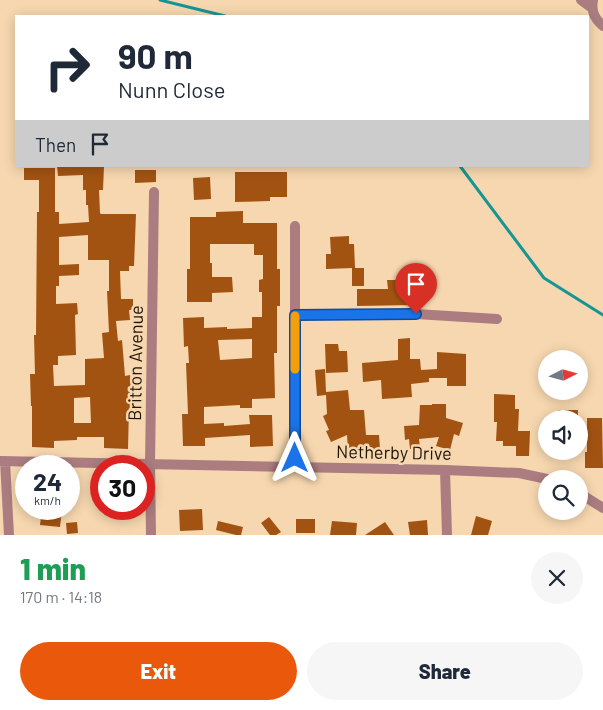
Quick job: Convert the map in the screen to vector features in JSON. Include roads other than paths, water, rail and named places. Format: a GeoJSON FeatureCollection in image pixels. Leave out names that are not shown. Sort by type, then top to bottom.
{"type":"FeatureCollection","features":[{"type":"Feature","properties":{"kind":"street"},"geometry":{"type":"LineString","coordinates":[[581,0],[592,4],[597,21],[603,26]]}},
{"type":"Feature","properties":{"kind":"street","name":"Britton Avenue"},"geometry":{"type":"LineString","coordinates":[[150,455],[154,192]]}},
{"type":"Feature","properties":{"kind":"street"},"geometry":{"type":"LineString","coordinates":[[295,226],[295,467]]}},
{"type":"Feature","properties":{"kind":"street"},"geometry":{"type":"LineString","coordinates":[[295,315],[416,314],[497,319]]}},
{"type":"Feature","properties":{"kind":"street"},"geometry":{"type":"LineString","coordinates":[[3,461],[8,535]]}},
{"type":"Feature","properties":{"kind":"street","name":"Netherby Drive"},"geometry":{"type":"LineString","coordinates":[[3,461],[90,463]]}},
{"type":"Feature","properties":{"kind":"street","name":"Netherby Drive"},"geometry":{"type":"LineString","coordinates":[[155,464],[445,470],[519,473],[538,477]]}},
{"type":"Feature","properties":{"kind":"street"},"geometry":{"type":"LineString","coordinates":[[445,470],[447,535]]}},
{"type":"Feature","properties":{"kind":"street"},"geometry":{"type":"LineString","coordinates":[[588,499],[603,508]]}},
{"type":"Feature","properties":{"kind":"street","name":"Britton Avenue"},"geometry":{"type":"LineString","coordinates":[[151,520],[151,535]]}},
{"type":"Feature","properties":{"kind":"waterway"},"geometry":{"type":"LineString","coordinates":[[160,0],[221,15]]}},
{"type":"Feature","properties":{"kind":"waterway"},"geometry":{"type":"LineString","coordinates":[[461,167],[544,278],[603,315]]}}]}
